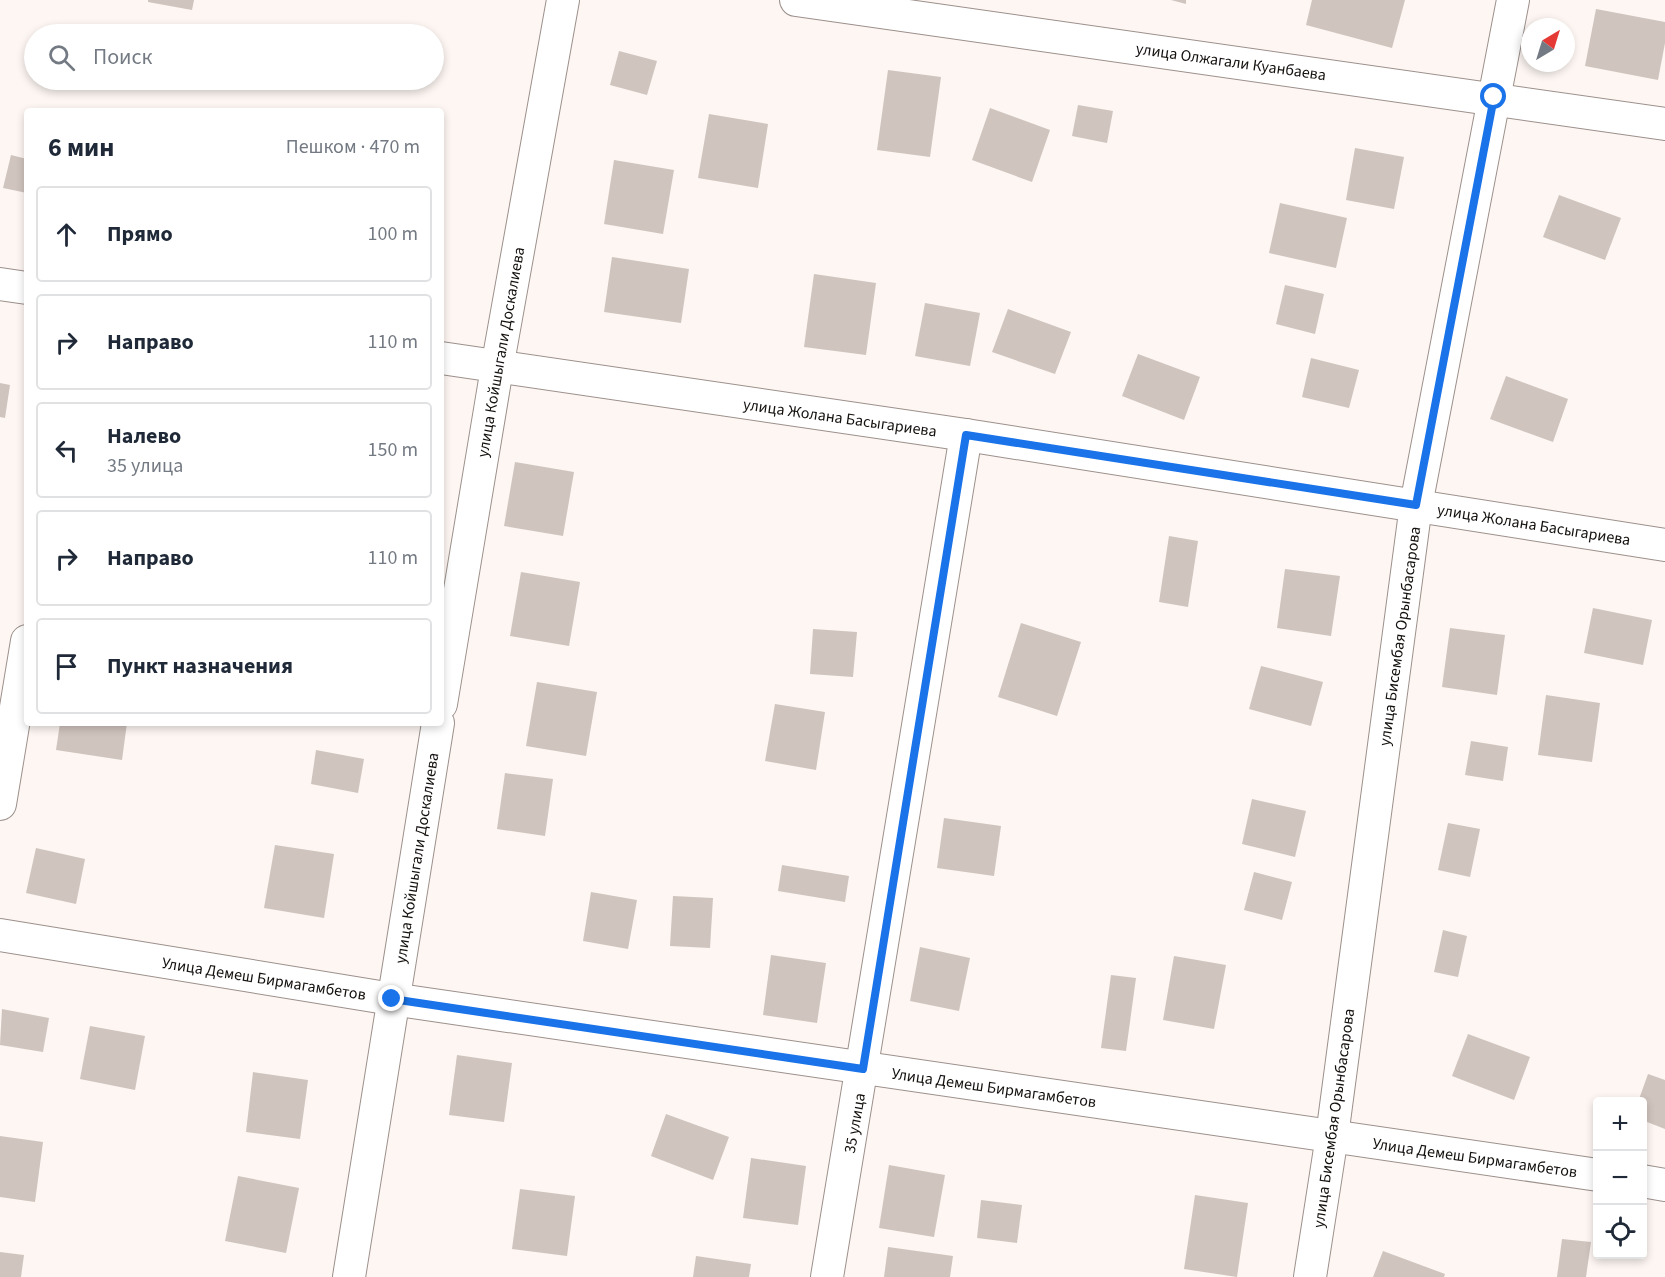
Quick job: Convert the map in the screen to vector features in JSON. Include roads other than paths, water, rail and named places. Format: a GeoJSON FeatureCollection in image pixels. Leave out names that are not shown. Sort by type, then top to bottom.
{"type":"FeatureCollection","features":[{"type":"Feature","properties":{"kind":"street","name":"улица Койшыгали Доскалиева"},"geometry":{"type":"LineString","coordinates":[[444,686],[562,0]]}},
{"type":"Feature","properties":{"kind":"street","name":"улица Олжагали Куанбаева"},"geometry":{"type":"LineString","coordinates":[[796,0],[1494,97],[1665,124]]}},
{"type":"Feature","properties":{"kind":"street","name":"улица Бисембая Орынбасарова"},"geometry":{"type":"LineString","coordinates":[[1310,1277],[1332,1136],[1416,505],[1513,0]]}},
{"type":"Feature","properties":{"kind":"street"},"geometry":{"type":"LineString","coordinates":[[0,284],[24,288]]}},
{"type":"Feature","properties":{"kind":"street","name":"улица Жолана Басыгариева"},"geometry":{"type":"LineString","coordinates":[[444,359],[966,435],[1665,545]]}},
{"type":"Feature","properties":{"kind":"street","name":"35 улица"},"geometry":{"type":"LineString","coordinates":[[827,1277],[966,435]]}},
{"type":"Feature","properties":{"kind":"street"},"geometry":{"type":"LineString","coordinates":[[0,804],[24,659]]}},
{"type":"Feature","properties":{"kind":"street","name":"улица Койшыгали Доскалиева"},"geometry":{"type":"LineString","coordinates":[[349,1277],[438,726]]}},
{"type":"Feature","properties":{"kind":"street","name":"Улица Демеш Бирмагамбетов"},"geometry":{"type":"LineString","coordinates":[[0,935],[392,999],[1593,1174]]}},
{"type":"Feature","properties":{"kind":"street"},"geometry":{"type":"LineString","coordinates":[[1647,1182],[1665,1185]]}}]}
